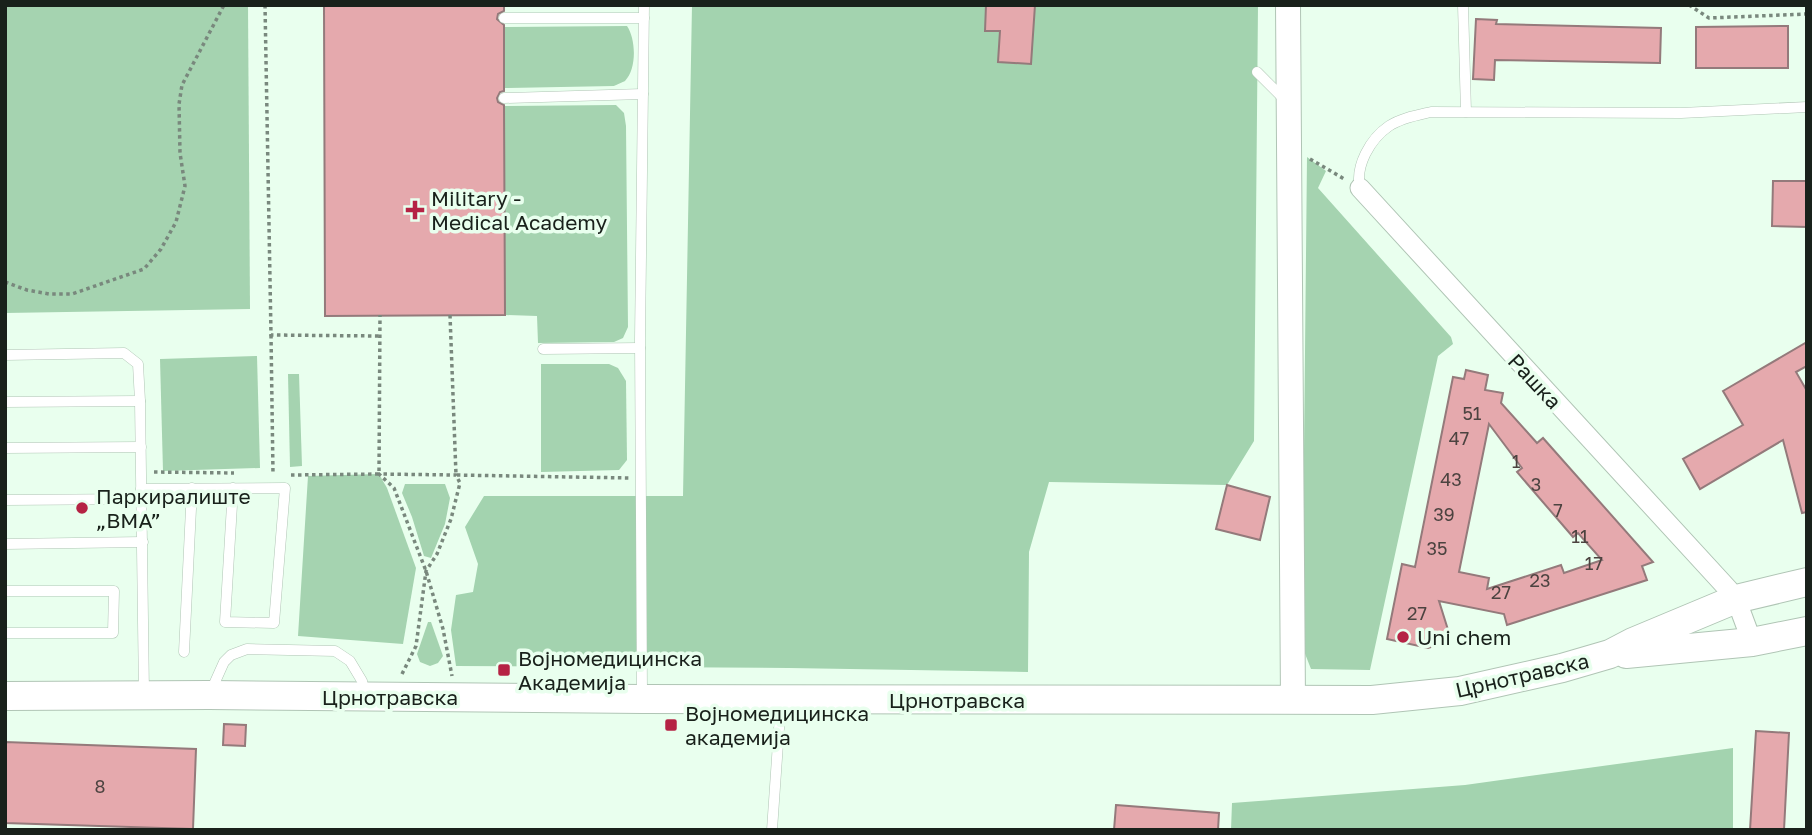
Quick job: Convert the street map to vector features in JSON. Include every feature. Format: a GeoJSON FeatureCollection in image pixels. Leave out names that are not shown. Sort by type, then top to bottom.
{"type":"FeatureCollection","features":[{"type":"Feature","properties":{"kind":"main road","name":"Црнотравска"},"geometry":{"type":"LineString","coordinates":[[5,696],[1372,700],[1460,691],[1610,654],[1736,598],[1807,582]]}},
{"type":"Feature","properties":{"kind":"main road","name":"Црнотравска"},"geometry":{"type":"LineString","coordinates":[[1610,654],[1752,642],[1807,631]]}},
{"type":"Feature","properties":{"kind":"street"},"geometry":{"type":"LineString","coordinates":[[1288,5],[1293,701]]}},
{"type":"Feature","properties":{"kind":"street","name":"Рашка"},"geometry":{"type":"LineString","coordinates":[[1360,188],[1736,598],[1752,642]]}},
{"type":"Feature","properties":{"kind":"lane"},"geometry":{"type":"LineString","coordinates":[[642,699],[640,348],[644,5]]}},
{"type":"Feature","properties":{"kind":"lane"},"geometry":{"type":"LineString","coordinates":[[1463,5],[1466,112]]}},
{"type":"Feature","properties":{"kind":"lane"},"geometry":{"type":"LineString","coordinates":[[503,18],[644,18]]}},
{"type":"Feature","properties":{"kind":"lane"},"geometry":{"type":"LineString","coordinates":[[1257,72],[1288,103]]}},
{"type":"Feature","properties":{"kind":"lane"},"geometry":{"type":"LineString","coordinates":[[504,98],[643,94]]}},
{"type":"Feature","properties":{"kind":"lane"},"geometry":{"type":"LineString","coordinates":[[1360,188],[1357,176],[1360,164],[1372,143],[1388,126],[1432,112],[1681,113],[1807,107]]}},
{"type":"Feature","properties":{"kind":"lane"},"geometry":{"type":"LineString","coordinates":[[543,349],[640,348]]}},
{"type":"Feature","properties":{"kind":"lane"},"geometry":{"type":"LineString","coordinates":[[5,355],[124,353],[138,364],[141,401],[144,695]]}},
{"type":"Feature","properties":{"kind":"lane"},"geometry":{"type":"LineString","coordinates":[[5,402],[141,401]]}},
{"type":"Feature","properties":{"kind":"lane"},"geometry":{"type":"LineString","coordinates":[[5,448],[141,447]]}},
{"type":"Feature","properties":{"kind":"lane"},"geometry":{"type":"LineString","coordinates":[[184,652],[192,488]]}},
{"type":"Feature","properties":{"kind":"lane"},"geometry":{"type":"LineString","coordinates":[[5,500],[141,494],[192,488],[233,488],[285,488],[274,623],[225,622],[233,488]]}},
{"type":"Feature","properties":{"kind":"lane"},"geometry":{"type":"LineString","coordinates":[[5,544],[142,542]]}},
{"type":"Feature","properties":{"kind":"lane"},"geometry":{"type":"LineString","coordinates":[[5,591],[114,591],[113,633],[5,633]]}},
{"type":"Feature","properties":{"kind":"lane"},"geometry":{"type":"LineString","coordinates":[[209,695],[224,662],[231,655],[247,649],[335,651],[350,661],[362,681],[366,698]]}},
{"type":"Feature","properties":{"kind":"lane"},"geometry":{"type":"LineString","coordinates":[[772,830],[781,699]]}},
{"type":"Feature","properties":{"kind":"path"},"geometry":{"type":"LineString","coordinates":[[5,282],[49,294],[72,293],[144,269],[162,248],[176,222],[185,186],[180,153],[182,85],[224,5]]}},
{"type":"Feature","properties":{"kind":"path"},"geometry":{"type":"LineString","coordinates":[[265,5],[271,474],[280,474]]}},
{"type":"Feature","properties":{"kind":"path"},"geometry":{"type":"LineString","coordinates":[[1689,5],[1709,18],[1807,14]]}},
{"type":"Feature","properties":{"kind":"path"},"geometry":{"type":"LineString","coordinates":[[1289,147],[1360,188]]}},
{"type":"Feature","properties":{"kind":"path"},"geometry":{"type":"LineString","coordinates":[[398,682],[416,646],[426,571],[437,554],[451,519],[460,483],[456,475],[450,315]]}},
{"type":"Feature","properties":{"kind":"path"},"geometry":{"type":"LineString","coordinates":[[380,316],[379,474],[394,488],[426,571],[443,629],[453,682]]}},
{"type":"Feature","properties":{"kind":"path"},"geometry":{"type":"LineString","coordinates":[[271,335],[380,336]]}},
{"type":"Feature","properties":{"kind":"path"},"geometry":{"type":"LineString","coordinates":[[142,474],[163,471],[244,473]]}},
{"type":"Feature","properties":{"kind":"path"},"geometry":{"type":"LineString","coordinates":[[289,475],[641,478]]}},
{"type":"Feature","properties":{"kind":"green space"},"geometry":{"type":"Polygon","coordinates":[[[5,5],[248,5],[250,309],[5,313],[5,5]]]}},
{"type":"Feature","properties":{"kind":"green space"},"geometry":{"type":"Polygon","coordinates":[[[692,5],[1258,5],[1254,441],[1227,485],[1049,482],[1029,552],[1028,672],[456,666],[451,630],[456,595],[473,592],[478,564],[465,527],[484,496],[683,496],[692,5]]]}},
{"type":"Feature","properties":{"kind":"green space"},"geometry":{"type":"Polygon","coordinates":[[[627,26],[634,54],[632,69],[625,81],[614,86],[504,88],[504,27],[627,26]]]}},
{"type":"Feature","properties":{"kind":"green space"},"geometry":{"type":"Polygon","coordinates":[[[616,105],[624,113],[626,126],[628,327],[623,338],[614,342],[538,343],[537,316],[505,315],[504,106],[616,105]]]}},
{"type":"Feature","properties":{"kind":"green space"},"geometry":{"type":"Polygon","coordinates":[[[1307,157],[1326,171],[1318,188],[1451,337],[1453,344],[1438,356],[1370,670],[1311,669],[1302,646],[1307,157]]]}},
{"type":"Feature","properties":{"kind":"green space"},"geometry":{"type":"Polygon","coordinates":[[[257,356],[260,468],[163,471],[160,359],[257,356]]]}},
{"type":"Feature","properties":{"kind":"green space"},"geometry":{"type":"Polygon","coordinates":[[[541,364],[609,364],[618,368],[626,381],[627,460],[619,470],[541,472],[541,364]]]}},
{"type":"Feature","properties":{"kind":"green space"},"geometry":{"type":"Polygon","coordinates":[[[288,374],[299,374],[302,466],[290,467],[288,374]]]}},
{"type":"Feature","properties":{"kind":"green space"},"geometry":{"type":"Polygon","coordinates":[[[379,474],[387,488],[416,568],[403,644],[298,636],[308,476],[379,474]]]}},
{"type":"Feature","properties":{"kind":"green space"},"geometry":{"type":"Polygon","coordinates":[[[405,484],[445,484],[450,498],[445,524],[431,558],[424,556],[402,493],[405,484]]]}},
{"type":"Feature","properties":{"kind":"green space"},"geometry":{"type":"Polygon","coordinates":[[[428,622],[431,622],[443,656],[438,663],[430,666],[420,662],[417,654],[428,622]]]}},
{"type":"Feature","properties":{"kind":"green space"},"geometry":{"type":"Polygon","coordinates":[[[1733,748],[1733,830],[1231,830],[1232,803],[1465,785],[1733,748]]]}},
{"type":"Feature","properties":{"kind":"building","name":"Military - Medical Academy"},"geometry":{"type":"Polygon","coordinates":[[[324,5],[504,5],[504,11],[498,14],[497,19],[504,25],[504,91],[500,92],[497,98],[498,102],[504,105],[505,315],[325,316],[324,5]]]}},
{"type":"Feature","properties":{"kind":"building"},"geometry":{"type":"Polygon","coordinates":[[[986,5],[1035,5],[1031,64],[998,62],[1000,31],[985,31],[986,5]]]}},
{"type":"Feature","properties":{"kind":"building"},"geometry":{"type":"Polygon","coordinates":[[[1476,19],[1497,20],[1496,24],[1661,28],[1660,63],[1495,60],[1494,80],[1473,79],[1476,19]]]}},
{"type":"Feature","properties":{"kind":"building"},"geometry":{"type":"Polygon","coordinates":[[[1788,26],[1788,68],[1696,68],[1696,27],[1788,26]]]}},
{"type":"Feature","properties":{"kind":"building"},"geometry":{"type":"Polygon","coordinates":[[[1773,181],[1807,181],[1807,227],[1772,226],[1773,181]]]}},
{"type":"Feature","properties":{"kind":"building"},"geometry":{"type":"Polygon","coordinates":[[[1807,342],[1807,366],[1796,372],[1807,391],[1807,512],[1802,513],[1783,440],[1700,489],[1683,459],[1743,425],[1723,391],[1807,342]]]}},
{"type":"Feature","properties":{"kind":"building"},"geometry":{"type":"Polygon","coordinates":[[[1466,370],[1488,375],[1485,390],[1503,393],[1501,403],[1537,443],[1543,438],[1653,562],[1642,566],[1647,580],[1507,625],[1504,614],[1439,601],[1449,633],[1445,635],[1447,642],[1428,648],[1387,639],[1402,564],[1415,567],[1453,377],[1464,379],[1466,370]],[[1489,424],[1459,572],[1489,578],[1487,589],[1561,565],[1564,573],[1602,560],[1578,533],[1573,537],[1517,472],[1522,468],[1489,424]]]}},
{"type":"Feature","properties":{"kind":"building"},"geometry":{"type":"Polygon","coordinates":[[[1227,485],[1270,497],[1260,540],[1216,529],[1227,485]]]}},
{"type":"Feature","properties":{"kind":"building"},"geometry":{"type":"Polygon","coordinates":[[[224,724],[246,725],[245,746],[223,745],[224,724]]]}},
{"type":"Feature","properties":{"kind":"building"},"geometry":{"type":"Polygon","coordinates":[[[1756,731],[1789,733],[1784,830],[1750,830],[1756,731]]]}},
{"type":"Feature","properties":{"kind":"building"},"geometry":{"type":"Polygon","coordinates":[[[5,742],[196,749],[193,829],[5,823],[5,742]]]}},
{"type":"Feature","properties":{"kind":"building"},"geometry":{"type":"Polygon","coordinates":[[[1116,805],[1219,813],[1218,830],[1114,830],[1116,805]]]}},
{"type":"Feature","properties":{"kind":"place","name":"Military - Medical Academy"},"geometry":{"type":"Point","coordinates":[415,210]}},
{"type":"Feature","properties":{"kind":"place","name":"Паркиралиште „ВМА”"},"geometry":{"type":"Point","coordinates":[82,508]}},
{"type":"Feature","properties":{"kind":"place","name":"Uni chem"},"geometry":{"type":"Point","coordinates":[1403,637]}},
{"type":"Feature","properties":{"kind":"place","name":"Војномедицинска Академија"},"geometry":{"type":"Point","coordinates":[504,670]}},
{"type":"Feature","properties":{"kind":"place","name":"Војномедицинска академија"},"geometry":{"type":"Point","coordinates":[671,725]}}]}
